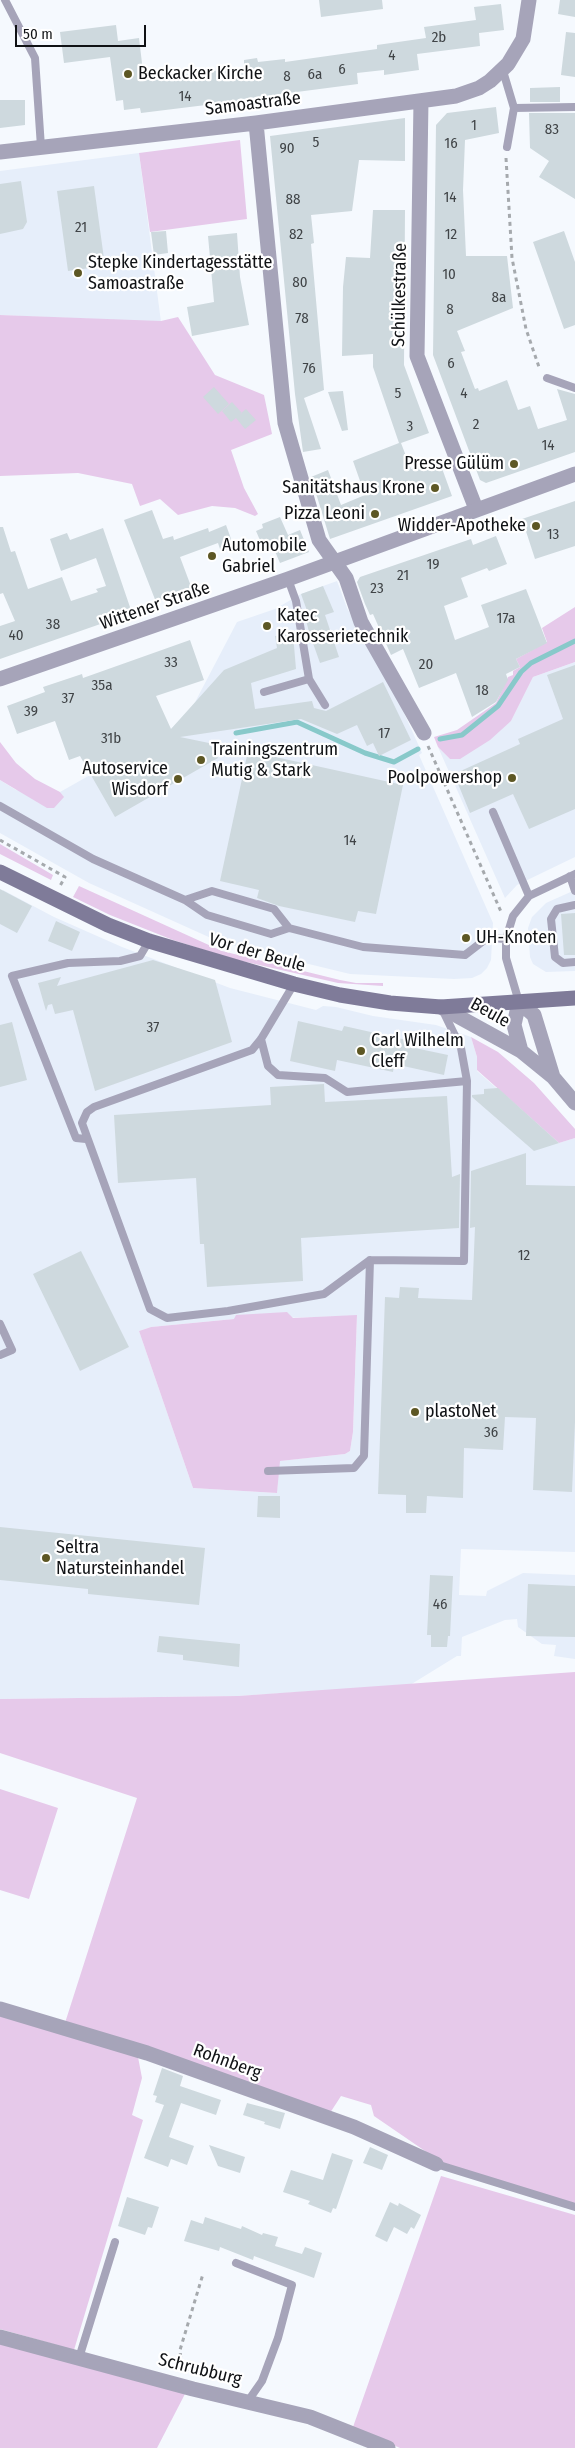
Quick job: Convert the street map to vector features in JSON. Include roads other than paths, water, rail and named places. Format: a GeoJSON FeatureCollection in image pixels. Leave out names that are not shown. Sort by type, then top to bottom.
{"type":"FeatureCollection","features":[{"type":"Feature","properties":{"kind":"main road","name":"Vor der Beule"},"geometry":{"type":"LineString","coordinates":[[0,872],[72,909],[149,941],[294,984],[380,1001],[441,1007],[575,998]]}},
{"type":"Feature","properties":{"kind":"street"},"geometry":{"type":"LineString","coordinates":[[503,71],[523,39],[529,0]]}},
{"type":"Feature","properties":{"kind":"street","name":"Samoastraße"},"geometry":{"type":"LineString","coordinates":[[0,152],[456,96],[479,88],[503,71]]}},
{"type":"Feature","properties":{"kind":"street","name":"Schülkestraße"},"geometry":{"type":"LineString","coordinates":[[421,101],[417,356],[476,509]]}},
{"type":"Feature","properties":{"kind":"street"},"geometry":{"type":"LineString","coordinates":[[256,122],[285,423],[319,540],[346,578],[361,622],[424,734]]}},
{"type":"Feature","properties":{"kind":"street","name":"Wittener Straße"},"geometry":{"type":"LineString","coordinates":[[0,679],[288,579],[575,474]]}},
{"type":"Feature","properties":{"kind":"street","name":"Beule"},"geometry":{"type":"LineString","coordinates":[[521,1051],[514,1025],[519,1002],[534,1015],[553,1077]]}},
{"type":"Feature","properties":{"kind":"street","name":"Beule"},"geometry":{"type":"LineString","coordinates":[[441,1007],[521,1051],[553,1077],[575,1102]]}},
{"type":"Feature","properties":{"kind":"street","name":"Rohnberg"},"geometry":{"type":"LineString","coordinates":[[0,2009],[147,2053],[354,2127],[436,2164]]}},
{"type":"Feature","properties":{"kind":"street","name":"Schrubburg"},"geometry":{"type":"LineString","coordinates":[[0,2337],[193,2389],[310,2417],[388,2448]]}},
{"type":"Feature","properties":{"kind":"lane"},"geometry":{"type":"LineString","coordinates":[[5,0],[35,58],[41,147]]}},
{"type":"Feature","properties":{"kind":"lane"},"geometry":{"type":"LineString","coordinates":[[503,71],[514,108],[507,147]]}},
{"type":"Feature","properties":{"kind":"lane"},"geometry":{"type":"LineString","coordinates":[[514,108],[575,107]]}},
{"type":"Feature","properties":{"kind":"lane"},"geometry":{"type":"LineString","coordinates":[[547,378],[575,388]]}},
{"type":"Feature","properties":{"kind":"lane"},"geometry":{"type":"LineString","coordinates":[[288,579],[296,601],[309,679],[326,705]]}},
{"type":"Feature","properties":{"kind":"lane"},"geometry":{"type":"LineString","coordinates":[[264,692],[309,679]]}},
{"type":"Feature","properties":{"kind":"lane"},"geometry":{"type":"LineString","coordinates":[[0,806],[93,859],[185,900],[207,915],[272,934],[289,928],[363,947],[465,955],[487,938],[506,939]]}},
{"type":"Feature","properties":{"kind":"lane"},"geometry":{"type":"LineString","coordinates":[[492,812],[529,896]]}},
{"type":"Feature","properties":{"kind":"lane"},"geometry":{"type":"LineString","coordinates":[[519,1002],[507,968],[506,939],[513,916],[529,896],[572,875],[575,890]]}},
{"type":"Feature","properties":{"kind":"lane"},"geometry":{"type":"LineString","coordinates":[[185,900],[212,891],[274,909],[289,928]]}},
{"type":"Feature","properties":{"kind":"lane"},"geometry":{"type":"LineString","coordinates":[[575,905],[558,909],[551,919],[555,957],[563,963],[575,962]]}},
{"type":"Feature","properties":{"kind":"lane"},"geometry":{"type":"LineString","coordinates":[[86,1139],[76,1138],[12,976],[68,963],[126,959],[140,956],[149,941]]}},
{"type":"Feature","properties":{"kind":"lane"},"geometry":{"type":"LineString","coordinates":[[294,984],[261,1039],[252,1050],[94,1107],[87,1112],[82,1123],[86,1139],[150,1310],[167,1318],[228,1311],[324,1294],[370,1260],[464,1261],[467,1081],[461,1048],[441,1007]]}},
{"type":"Feature","properties":{"kind":"lane"},"geometry":{"type":"LineString","coordinates":[[261,1039],[268,1066],[278,1075],[325,1078],[347,1092],[467,1081]]}},
{"type":"Feature","properties":{"kind":"lane"},"geometry":{"type":"LineString","coordinates":[[268,1471],[354,1468],[364,1456],[370,1260]]}},
{"type":"Feature","properties":{"kind":"lane"},"geometry":{"type":"LineString","coordinates":[[0,1324],[12,1350],[0,1355]]}},
{"type":"Feature","properties":{"kind":"lane"},"geometry":{"type":"LineString","coordinates":[[436,2164],[575,2207]]}},
{"type":"Feature","properties":{"kind":"lane"},"geometry":{"type":"LineString","coordinates":[[79,2358],[116,2242]]}},
{"type":"Feature","properties":{"kind":"lane"},"geometry":{"type":"LineString","coordinates":[[236,2263],[292,2285],[278,2338],[262,2381],[248,2402]]}},
{"type":"Feature","properties":{"kind":"waterway"},"geometry":{"type":"LineString","coordinates":[[440,739],[462,735],[498,706],[521,672],[531,663],[575,641]]}},
{"type":"Feature","properties":{"kind":"waterway"},"geometry":{"type":"LineString","coordinates":[[236,733],[297,722],[365,753],[394,762],[418,749]]}},
{"type":"Feature","properties":{"kind":"place","name":"Beckacker Kirche"},"geometry":{"type":"Point","coordinates":[128,74]}},
{"type":"Feature","properties":{"kind":"place","name":"Stepke Kindertagesstätte Samoastraße"},"geometry":{"type":"Point","coordinates":[78,273]}},
{"type":"Feature","properties":{"kind":"place","name":"Presse Gülüm"},"geometry":{"type":"Point","coordinates":[514,464]}},
{"type":"Feature","properties":{"kind":"place","name":"Sanitätshaus Krone"},"geometry":{"type":"Point","coordinates":[435,488]}},
{"type":"Feature","properties":{"kind":"place","name":"Pizza Leoni"},"geometry":{"type":"Point","coordinates":[375,514]}},
{"type":"Feature","properties":{"kind":"place","name":"Widder-Apotheke"},"geometry":{"type":"Point","coordinates":[536,526]}},
{"type":"Feature","properties":{"kind":"place","name":"Automobile Gabriel"},"geometry":{"type":"Point","coordinates":[212,556]}},
{"type":"Feature","properties":{"kind":"place","name":"Katec Karosserietechnik"},"geometry":{"type":"Point","coordinates":[267,626]}},
{"type":"Feature","properties":{"kind":"place","name":"Trainingszentrum Mutig & Stark"},"geometry":{"type":"Point","coordinates":[201,760]}},
{"type":"Feature","properties":{"kind":"place","name":"Poolpowershop"},"geometry":{"type":"Point","coordinates":[512,778]}},
{"type":"Feature","properties":{"kind":"place","name":"Autoservice Wisdorf"},"geometry":{"type":"Point","coordinates":[178,779]}},
{"type":"Feature","properties":{"kind":"place","name":"UH-Knoten"},"geometry":{"type":"Point","coordinates":[466,938]}},
{"type":"Feature","properties":{"kind":"place","name":"Carl Wilhelm Cleff"},"geometry":{"type":"Point","coordinates":[361,1051]}},
{"type":"Feature","properties":{"kind":"place","name":"plastoNet"},"geometry":{"type":"Point","coordinates":[415,1412]}},
{"type":"Feature","properties":{"kind":"place","name":"Seltra Natursteinhandel"},"geometry":{"type":"Point","coordinates":[46,1558]}}]}
